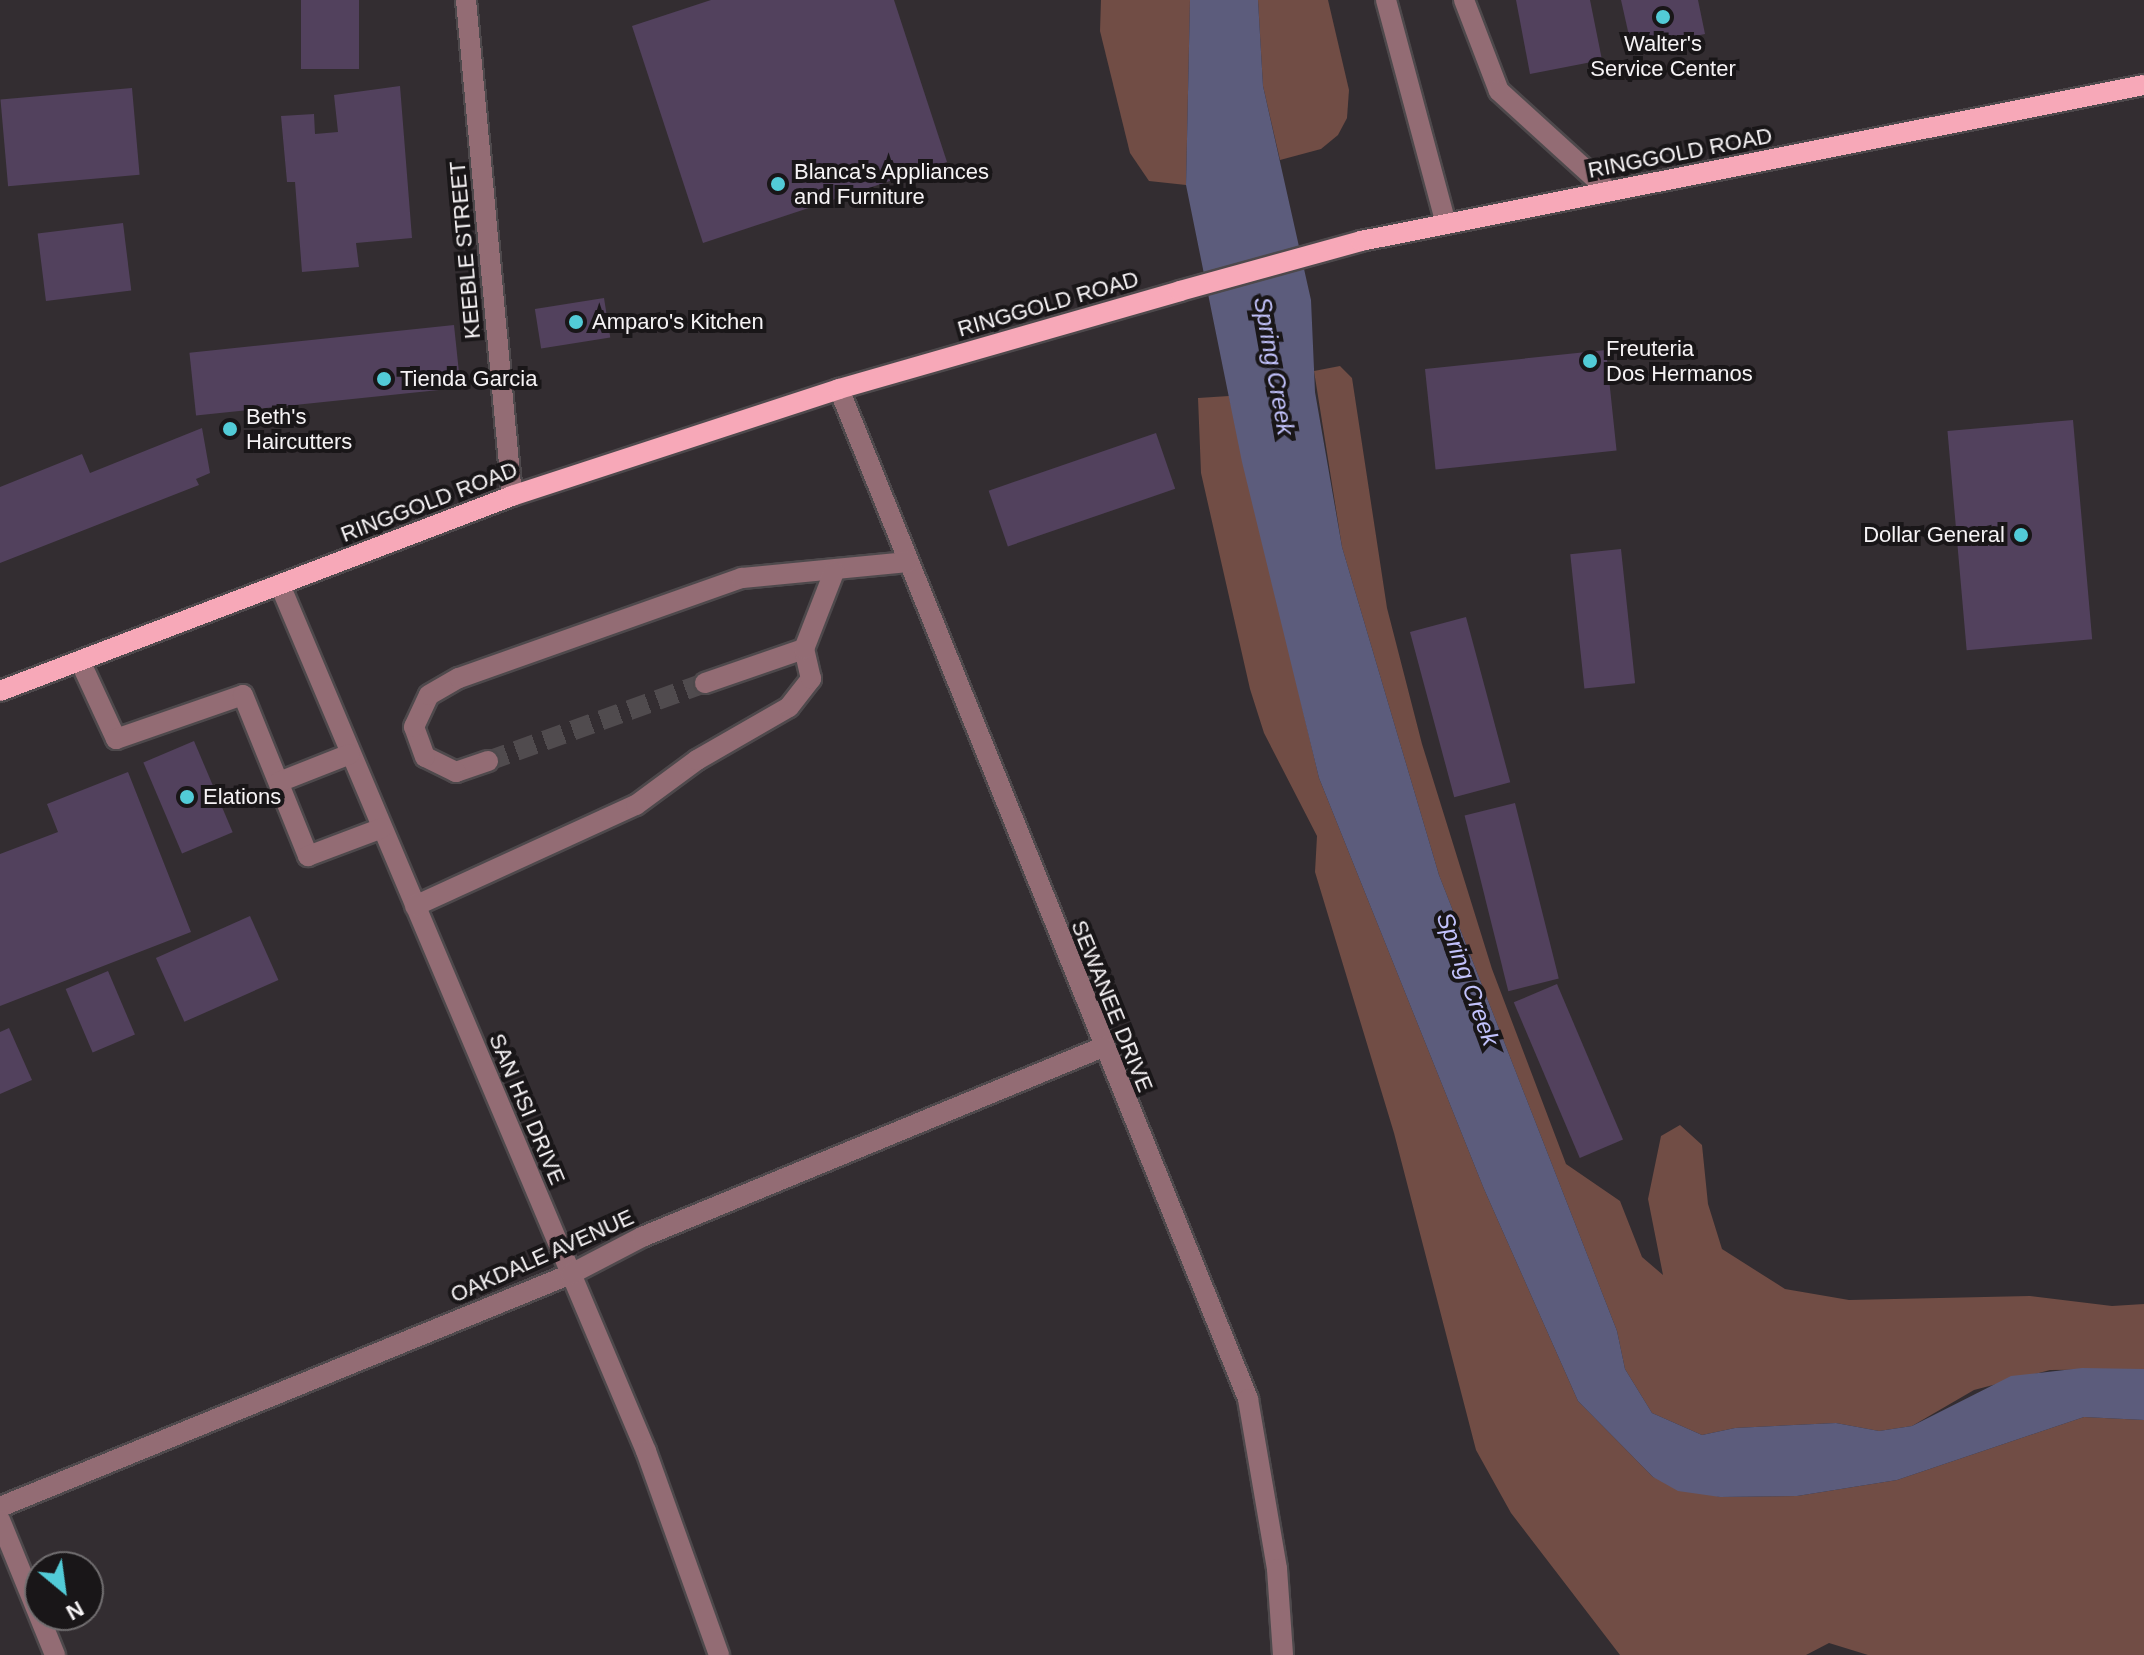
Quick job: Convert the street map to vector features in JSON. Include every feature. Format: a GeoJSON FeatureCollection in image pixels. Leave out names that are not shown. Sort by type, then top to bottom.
{"type":"FeatureCollection","features":[{"type":"Feature","properties":{"kind":"main road","name":"RINGGOLD ROAD"},"geometry":{"type":"LineString","coordinates":[[0,691],[512,496],[839,389],[1180,291],[1361,241],[2144,85]]}},
{"type":"Feature","properties":{"kind":"street","name":"KEEBLE STREET"},"geometry":{"type":"LineString","coordinates":[[466,0],[512,496]]}},
{"type":"Feature","properties":{"kind":"street"},"geometry":{"type":"LineString","coordinates":[[1386,0],[1446,224]]}},
{"type":"Feature","properties":{"kind":"street"},"geometry":{"type":"LineString","coordinates":[[1464,0],[1499,91],[1609,191]]}},
{"type":"Feature","properties":{"kind":"street","name":"SEWANEE DRIVE"},"geometry":{"type":"LineString","coordinates":[[839,389],[1248,1399],[1277,1569],[1283,1655]]}},
{"type":"Feature","properties":{"kind":"street"},"geometry":{"type":"LineString","coordinates":[[488,761],[456,772],[425,757],[414,727],[429,695],[459,678],[742,578],[834,572],[908,562]]}},
{"type":"Feature","properties":{"kind":"street"},"geometry":{"type":"LineString","coordinates":[[415,906],[636,805],[697,760],[789,707],[811,679],[804,649],[834,572]]}},
{"type":"Feature","properties":{"kind":"street","name":"SAN HSI DRIVE"},"geometry":{"type":"LineString","coordinates":[[280,585],[646,1451],[719,1655]]}},
{"type":"Feature","properties":{"kind":"street"},"geometry":{"type":"LineString","coordinates":[[705,683],[804,649]]}},
{"type":"Feature","properties":{"kind":"street"},"geometry":{"type":"LineString","coordinates":[[80,661],[116,739],[243,695],[308,856],[382,828]]}},
{"type":"Feature","properties":{"kind":"street"},"geometry":{"type":"LineString","coordinates":[[279,782],[350,754]]}},
{"type":"Feature","properties":{"kind":"street","name":"OAKDALE AVENUE"},"geometry":{"type":"LineString","coordinates":[[0,1507],[571,1274],[642,1237],[1103,1047]]}},
{"type":"Feature","properties":{"kind":"street"},"geometry":{"type":"LineString","coordinates":[[0,1520],[55,1655]]}},
{"type":"Feature","properties":{"kind":"shaded area"},"geometry":{"type":"Polygon","coordinates":[[[1101,0],[1190,0],[1186,185],[1149,181],[1130,153],[1100,31],[1101,0]]]}},
{"type":"Feature","properties":{"kind":"shaded area"},"geometry":{"type":"Polygon","coordinates":[[[1258,0],[1328,0],[1349,90],[1347,118],[1338,135],[1321,149],[1280,160],[1263,86],[1258,0]]]}},
{"type":"Feature","properties":{"kind":"shaded area"},"geometry":{"type":"Polygon","coordinates":[[[1340,366],[1352,378],[1387,608],[1422,744],[1492,969],[1566,1164],[1620,1201],[1642,1257],[1663,1275],[1648,1199],[1661,1136],[1680,1125],[1702,1145],[1708,1204],[1722,1249],[1785,1289],[1849,1300],[2030,1296],[2112,1306],[2144,1304],[2144,1369],[2050,1370],[1974,1390],[1912,1426],[1879,1431],[1836,1423],[1735,1428],[1702,1435],[1652,1413],[1625,1369],[1617,1331],[1439,875],[1342,547],[1314,371],[1340,366]]]}},
{"type":"Feature","properties":{"kind":"shaded area"},"geometry":{"type":"Polygon","coordinates":[[[1229,396],[1319,778],[1484,1189],[1578,1401],[1653,1477],[1720,1497],[1797,1496],[1897,1480],[2084,1417],[2144,1420],[2144,1655],[1868,1655],[1829,1643],[1806,1655],[1620,1655],[1511,1513],[1476,1450],[1394,1133],[1315,872],[1317,836],[1264,733],[1250,689],[1201,473],[1198,398],[1229,396]]]}},
{"type":"Feature","properties":{"kind":"water","name":"Spring Creek"},"geometry":{"type":"Polygon","coordinates":[[[1190,0],[1258,0],[1263,86],[1311,300],[1315,392],[1342,547],[1439,875],[1617,1331],[1625,1369],[1652,1413],[1702,1435],[1735,1428],[1836,1423],[1879,1431],[1912,1426],[2011,1376],[2082,1368],[2144,1369],[2144,1420],[2084,1417],[1897,1480],[1797,1496],[1720,1497],[1678,1491],[1653,1477],[1578,1401],[1484,1189],[1319,778],[1242,462],[1186,185],[1190,0]]]}},
{"type":"Feature","properties":{"kind":"building"},"geometry":{"type":"Polygon","coordinates":[[[301,0],[359,0],[359,69],[301,69],[301,0]]]}},
{"type":"Feature","properties":{"kind":"building"},"geometry":{"type":"Polygon","coordinates":[[[711,0],[894,0],[947,162],[703,243],[632,26],[711,0]]]}},
{"type":"Feature","properties":{"kind":"building"},"geometry":{"type":"Polygon","coordinates":[[[1516,0],[1590,0],[1602,60],[1530,74],[1516,0]]]}},
{"type":"Feature","properties":{"kind":"building","name":"Walter's Service Center"},"geometry":{"type":"Polygon","coordinates":[[[1621,0],[1698,0],[1705,34],[1632,49],[1621,0]]]}},
{"type":"Feature","properties":{"kind":"building"},"geometry":{"type":"Polygon","coordinates":[[[400,86],[412,238],[356,243],[359,267],[302,272],[295,182],[287,182],[281,116],[314,114],[315,134],[338,132],[334,95],[400,86]]]}},
{"type":"Feature","properties":{"kind":"building"},"geometry":{"type":"Polygon","coordinates":[[[132,88],[140,175],[8,186],[1,100],[132,88]]]}},
{"type":"Feature","properties":{"kind":"building"},"geometry":{"type":"Polygon","coordinates":[[[123,223],[131,290],[46,301],[38,233],[123,223]]]}},
{"type":"Feature","properties":{"kind":"building"},"geometry":{"type":"Polygon","coordinates":[[[604,298],[610,338],[541,348],[535,309],[604,298]]]}},
{"type":"Feature","properties":{"kind":"building"},"geometry":{"type":"Polygon","coordinates":[[[454,325],[461,388],[196,415],[189,353],[454,325]]]}},
{"type":"Feature","properties":{"kind":"building"},"geometry":{"type":"Polygon","coordinates":[[[1606,350],[1617,450],[1436,469],[1425,369],[1606,350]]]}},
{"type":"Feature","properties":{"kind":"building","name":"Dollar General"},"geometry":{"type":"Polygon","coordinates":[[[2073,420],[2092,639],[1967,650],[1947,431],[2073,420]]]}},
{"type":"Feature","properties":{"kind":"building"},"geometry":{"type":"Polygon","coordinates":[[[202,428],[210,473],[196,479],[199,485],[0,563],[0,487],[82,454],[90,473],[202,428]]]}},
{"type":"Feature","properties":{"kind":"building"},"geometry":{"type":"Polygon","coordinates":[[[1156,433],[1175,489],[1008,546],[989,491],[1156,433]]]}},
{"type":"Feature","properties":{"kind":"building"},"geometry":{"type":"Polygon","coordinates":[[[1621,549],[1635,683],[1584,689],[1570,554],[1621,549]]]}},
{"type":"Feature","properties":{"kind":"building"},"geometry":{"type":"Polygon","coordinates":[[[1466,617],[1510,782],[1454,797],[1410,632],[1466,617]]]}},
{"type":"Feature","properties":{"kind":"building","name":"Elations"},"geometry":{"type":"Polygon","coordinates":[[[194,741],[233,832],[182,854],[143,762],[194,741]]]}},
{"type":"Feature","properties":{"kind":"building"},"geometry":{"type":"Polygon","coordinates":[[[128,772],[191,932],[0,1006],[0,854],[58,832],[47,804],[128,772]]]}},
{"type":"Feature","properties":{"kind":"building"},"geometry":{"type":"Polygon","coordinates":[[[1515,803],[1559,979],[1508,991],[1465,816],[1515,803]]]}},
{"type":"Feature","properties":{"kind":"building"},"geometry":{"type":"Polygon","coordinates":[[[250,916],[278,980],[184,1022],[156,958],[250,916]]]}},
{"type":"Feature","properties":{"kind":"building"},"geometry":{"type":"Polygon","coordinates":[[[108,971],[135,1035],[93,1052],[66,989],[108,971]]]}},
{"type":"Feature","properties":{"kind":"building"},"geometry":{"type":"Polygon","coordinates":[[[1557,984],[1623,1140],[1580,1158],[1514,1002],[1557,984]]]}},
{"type":"Feature","properties":{"kind":"building"},"geometry":{"type":"Polygon","coordinates":[[[9,1028],[32,1080],[0,1094],[0,1032],[9,1028]]]}},
{"type":"Feature","properties":{"kind":"tunnel"},"geometry":{"type":"LineString","coordinates":[[488,761],[705,683]]}},
{"type":"Feature","properties":{"kind":"place","name":"Walter's Service Center"},"geometry":{"type":"Point","coordinates":[1663,17]}},
{"type":"Feature","properties":{"kind":"place","name":"Blanca's Appliances and Furniture"},"geometry":{"type":"Point","coordinates":[778,184]}},
{"type":"Feature","properties":{"kind":"place","name":"Amparo's Kitchen"},"geometry":{"type":"Point","coordinates":[576,322]}},
{"type":"Feature","properties":{"kind":"place","name":"Freuteria Dos Hermanos"},"geometry":{"type":"Point","coordinates":[1590,361]}},
{"type":"Feature","properties":{"kind":"place","name":"Tienda Garcia"},"geometry":{"type":"Point","coordinates":[384,379]}},
{"type":"Feature","properties":{"kind":"place","name":"Beth's Haircutters"},"geometry":{"type":"Point","coordinates":[230,429]}},
{"type":"Feature","properties":{"kind":"place","name":"Dollar General"},"geometry":{"type":"Point","coordinates":[2021,535]}},
{"type":"Feature","properties":{"kind":"place","name":"Elations"},"geometry":{"type":"Point","coordinates":[187,797]}}]}
